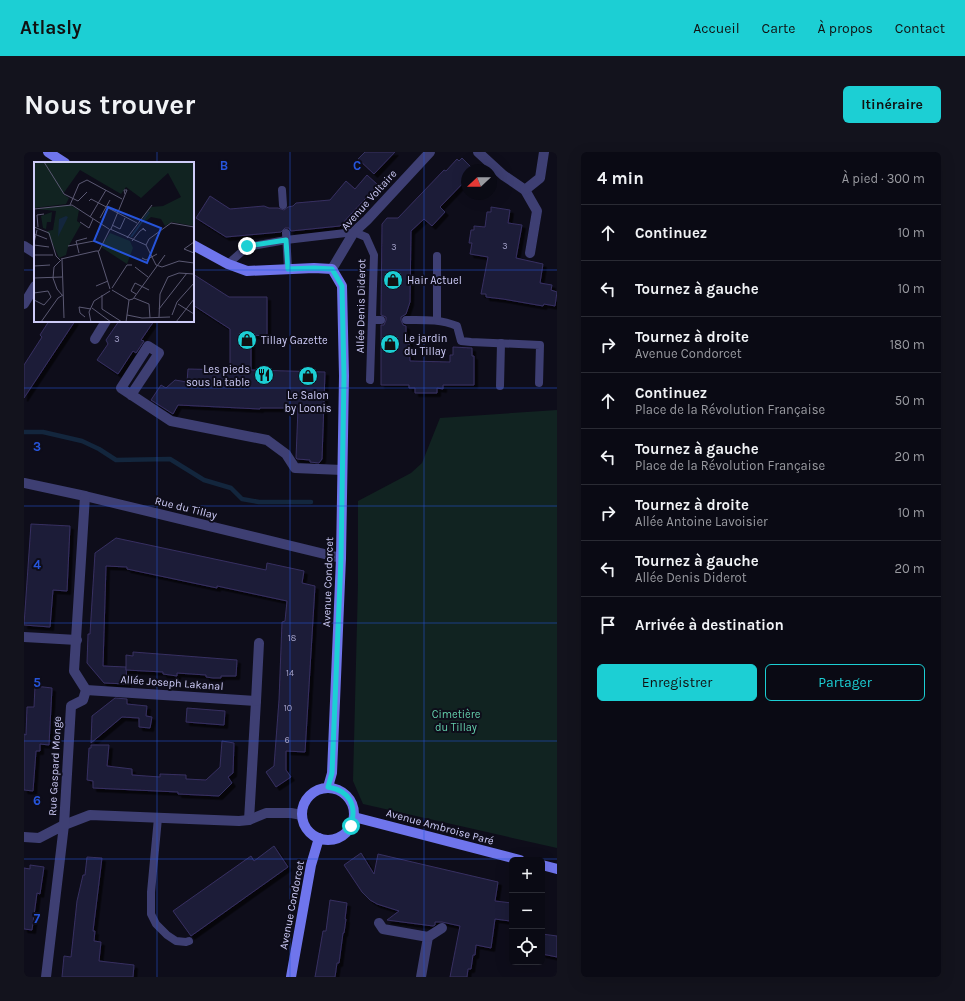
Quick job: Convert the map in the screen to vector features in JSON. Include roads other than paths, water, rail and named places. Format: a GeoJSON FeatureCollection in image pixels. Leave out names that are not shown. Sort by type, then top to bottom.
{"type":"FeatureCollection","features":[{"type":"Feature","properties":{"kind":"street"},"geometry":{"type":"LineString","coordinates":[[48,152],[63,162]]}},
{"type":"Feature","properties":{"kind":"street","name":"Avenue Voltaire"},"geometry":{"type":"LineString","coordinates":[[332,269],[354,232],[430,152]]}},
{"type":"Feature","properties":{"kind":"street"},"geometry":{"type":"LineString","coordinates":[[478,152],[503,175],[525,190],[537,211],[530,253]]}},
{"type":"Feature","properties":{"kind":"street"},"geometry":{"type":"LineString","coordinates":[[525,190],[540,178],[544,152]]}},
{"type":"Feature","properties":{"kind":"street"},"geometry":{"type":"LineString","coordinates":[[24,246],[34,251]]}},
{"type":"Feature","properties":{"kind":"street"},"geometry":{"type":"LineString","coordinates":[[194,246],[228,264],[246,271],[314,268],[332,269]]}},
{"type":"Feature","properties":{"kind":"street","name":"Avenue Condorcet"},"geometry":{"type":"LineString","coordinates":[[328,787],[332,773],[341,558],[344,376],[342,286],[332,269]]}},
{"type":"Feature","properties":{"kind":"street"},"geometry":{"type":"LineString","coordinates":[[24,304],[34,288]]}},
{"type":"Feature","properties":{"kind":"street"},"geometry":{"type":"LineString","coordinates":[[95,339],[105,322]]}},
{"type":"Feature","properties":{"kind":"street"},"geometry":{"type":"LineString","coordinates":[[131,395],[159,352],[148,346],[121,388],[131,395],[171,422],[267,440],[286,454],[295,468],[342,470]]}},
{"type":"Feature","properties":{"kind":"street","name":"Rue du Tillay"},"geometry":{"type":"LineString","coordinates":[[24,483],[85,496],[341,558]]}},
{"type":"Feature","properties":{"kind":"street"},"geometry":{"type":"LineString","coordinates":[[85,496],[74,670],[86,690]]}},
{"type":"Feature","properties":{"kind":"street"},"geometry":{"type":"LineString","coordinates":[[24,637],[77,640]]}},
{"type":"Feature","properties":{"kind":"street"},"geometry":{"type":"LineString","coordinates":[[249,820],[259,643]]}},
{"type":"Feature","properties":{"kind":"street","name":"Allée Joseph Lakanal"},"geometry":{"type":"LineString","coordinates":[[86,690],[256,701]]}},
{"type":"Feature","properties":{"kind":"street","name":"Rue Gaspard Monge"},"geometry":{"type":"LineString","coordinates":[[46,977],[64,825],[71,706],[82,700],[86,690]]}},
{"type":"Feature","properties":{"kind":"street"},"geometry":{"type":"LineString","coordinates":[[328,787],[347,796],[354,809],[354,817],[351,826],[345,833],[337,838],[328,840],[319,838],[307,829],[302,815],[302,808],[309,796],[314,791],[328,787]]}},
{"type":"Feature","properties":{"kind":"street"},"geometry":{"type":"LineString","coordinates":[[24,837],[39,838],[64,825],[90,815],[239,821],[249,820],[266,813],[291,813],[302,815]]}},
{"type":"Feature","properties":{"kind":"street","name":"Avenue Ambroise Paré"},"geometry":{"type":"LineString","coordinates":[[354,817],[509,857]]}},
{"type":"Feature","properties":{"kind":"street","name":"Avenue Condorcet"},"geometry":{"type":"LineString","coordinates":[[291,977],[311,865],[319,838]]}},
{"type":"Feature","properties":{"kind":"street"},"geometry":{"type":"LineString","coordinates":[[545,866],[557,869]]}},
{"type":"Feature","properties":{"kind":"street"},"geometry":{"type":"LineString","coordinates":[[379,923],[384,929],[428,937],[442,928]]}},
{"type":"Feature","properties":{"kind":"street"},"geometry":{"type":"LineString","coordinates":[[421,977],[428,937]]}},
{"type":"Feature","properties":{"kind":"lane"},"geometry":{"type":"LineString","coordinates":[[282,190],[284,205]]}},
{"type":"Feature","properties":{"kind":"lane"},"geometry":{"type":"LineString","coordinates":[[228,264],[247,246],[286,237],[354,232]]}},
{"type":"Feature","properties":{"kind":"lane","name":"Allée Denis Diderot"},"geometry":{"type":"LineString","coordinates":[[354,232],[366,237],[374,255],[370,380]]}},
{"type":"Feature","properties":{"kind":"lane"},"geometry":{"type":"LineString","coordinates":[[286,237],[288,269]]}},
{"type":"Feature","properties":{"kind":"lane"},"geometry":{"type":"LineString","coordinates":[[437,320],[438,256]]}},
{"type":"Feature","properties":{"kind":"lane"},"geometry":{"type":"LineString","coordinates":[[372,320],[381,320]]}},
{"type":"Feature","properties":{"kind":"lane"},"geometry":{"type":"LineString","coordinates":[[406,320],[437,320],[447,322],[456,326],[461,341],[540,345],[539,383]]}},
{"type":"Feature","properties":{"kind":"lane"},"geometry":{"type":"LineString","coordinates":[[500,386],[501,344]]}},
{"type":"Feature","properties":{"kind":"lane"},"geometry":{"type":"LineString","coordinates":[[158,818],[151,892],[151,914],[156,924],[167,935],[176,941],[189,941]]}},
{"type":"Feature","properties":{"kind":"waterway"},"geometry":{"type":"LineString","coordinates":[[24,432],[43,432],[82,441],[99,449],[116,460],[170,459],[204,480],[231,488],[242,499],[259,502],[311,502]]}},
{"type":"Feature","properties":{"kind":"place","name":"Hair Actuel"},"geometry":{"type":"Point","coordinates":[393,280]}},
{"type":"Feature","properties":{"kind":"place","name":"Tillay Gazette"},"geometry":{"type":"Point","coordinates":[247,340]}},
{"type":"Feature","properties":{"kind":"place","name":"Le jardin du Tillay"},"geometry":{"type":"Point","coordinates":[390,344]}},
{"type":"Feature","properties":{"kind":"place","name":"Les pieds sous la table"},"geometry":{"type":"Point","coordinates":[264,375]}},
{"type":"Feature","properties":{"kind":"place","name":"Le Salon by Loonis"},"geometry":{"type":"Point","coordinates":[308,376]}},
{"type":"Feature","properties":{"kind":"park label","name":"Cimetière du Tillay"},"geometry":{"type":"Point","coordinates":[456,720]}}]}
